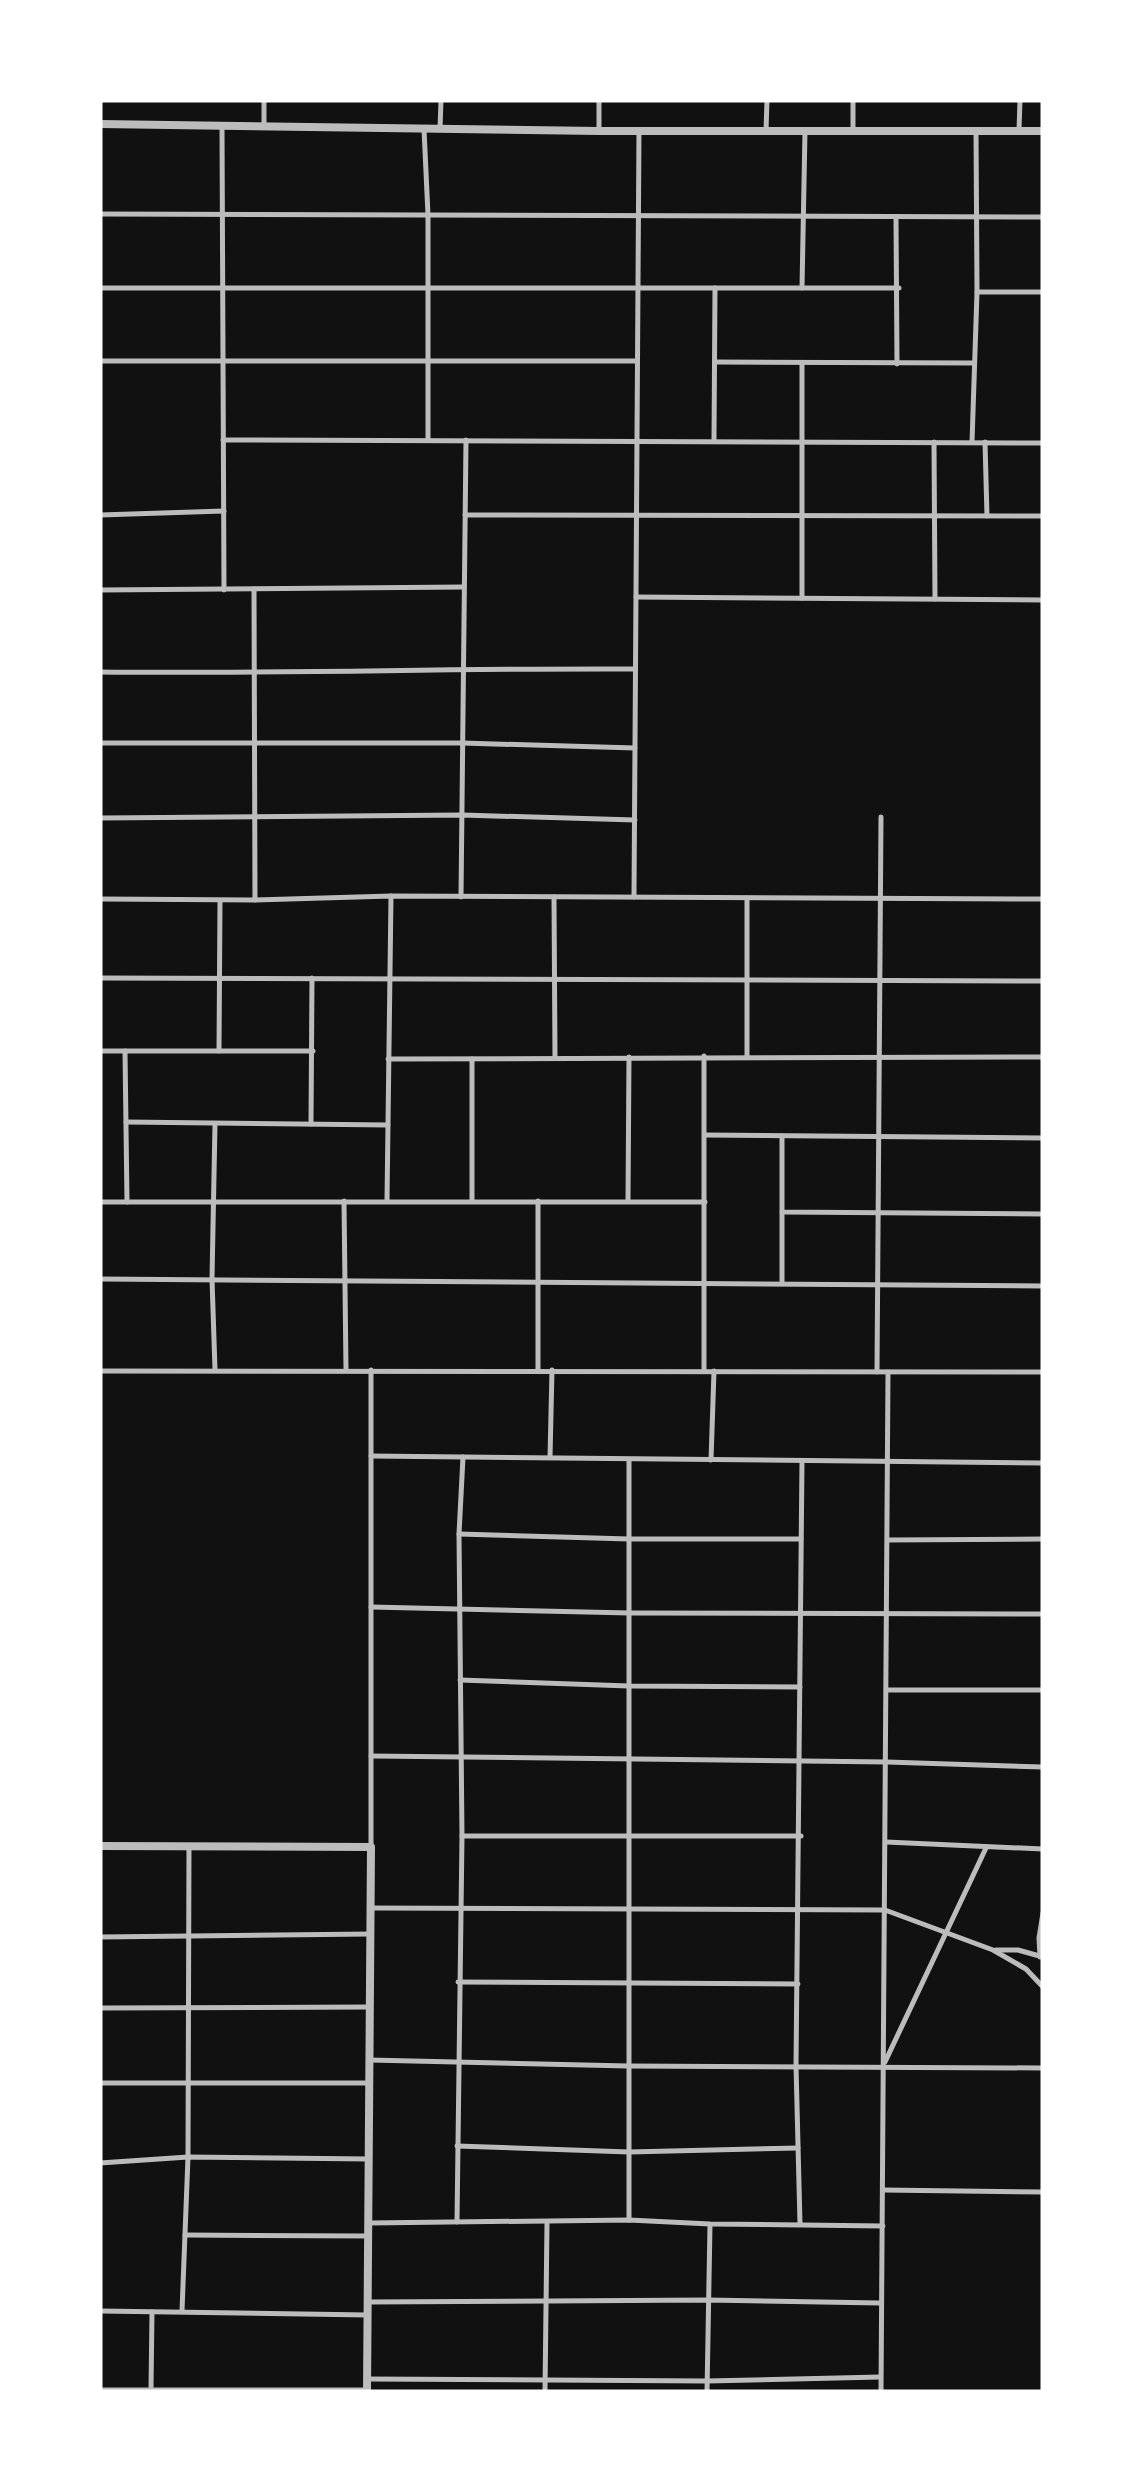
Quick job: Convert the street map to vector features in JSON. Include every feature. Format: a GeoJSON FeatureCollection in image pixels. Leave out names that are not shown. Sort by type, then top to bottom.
{"type":"FeatureCollection","features":[{"type":"Feature","properties":{"kind":"street"},"geometry":{"type":"LineString","coordinates":[[264,100],[264,126]]}},
{"type":"Feature","properties":{"kind":"street"},"geometry":{"type":"LineString","coordinates":[[440,100],[440,129]]}},
{"type":"Feature","properties":{"kind":"street"},"geometry":{"type":"LineString","coordinates":[[599,100],[599,131]]}},
{"type":"Feature","properties":{"kind":"street"},"geometry":{"type":"LineString","coordinates":[[766,130],[767,100]]}},
{"type":"Feature","properties":{"kind":"street"},"geometry":{"type":"LineString","coordinates":[[852,130],[853,100]]}},
{"type":"Feature","properties":{"kind":"street"},"geometry":{"type":"LineString","coordinates":[[1019,130],[1020,100]]}},
{"type":"Feature","properties":{"kind":"street"},"geometry":{"type":"LineString","coordinates":[[100,124],[599,131],[1043,130]]}},
{"type":"Feature","properties":{"kind":"street"},"geometry":{"type":"LineString","coordinates":[[222,124],[224,590]]}},
{"type":"Feature","properties":{"kind":"street"},"geometry":{"type":"LineString","coordinates":[[424,129],[428,439]]}},
{"type":"Feature","properties":{"kind":"street"},"geometry":{"type":"LineString","coordinates":[[802,288],[805,130]]}},
{"type":"Feature","properties":{"kind":"street"},"geometry":{"type":"LineString","coordinates":[[972,442],[976,130]]}},
{"type":"Feature","properties":{"kind":"street"},"geometry":{"type":"LineString","coordinates":[[634,898],[639,131]]}},
{"type":"Feature","properties":{"kind":"street"},"geometry":{"type":"LineString","coordinates":[[100,214],[1043,217]]}},
{"type":"Feature","properties":{"kind":"street"},"geometry":{"type":"LineString","coordinates":[[896,218],[898,364]]}},
{"type":"Feature","properties":{"kind":"street"},"geometry":{"type":"LineString","coordinates":[[100,288],[899,288]]}},
{"type":"Feature","properties":{"kind":"street"},"geometry":{"type":"LineString","coordinates":[[714,440],[715,288]]}},
{"type":"Feature","properties":{"kind":"street"},"geometry":{"type":"LineString","coordinates":[[976,292],[1043,292]]}},
{"type":"Feature","properties":{"kind":"street"},"geometry":{"type":"LineString","coordinates":[[100,361],[636,361]]}},
{"type":"Feature","properties":{"kind":"street"},"geometry":{"type":"LineString","coordinates":[[715,362],[974,363]]}},
{"type":"Feature","properties":{"kind":"street"},"geometry":{"type":"LineString","coordinates":[[802,363],[802,598]]}},
{"type":"Feature","properties":{"kind":"street"},"geometry":{"type":"LineString","coordinates":[[461,897],[466,439]]}},
{"type":"Feature","properties":{"kind":"street"},"geometry":{"type":"LineString","coordinates":[[223,440],[1043,442]]}},
{"type":"Feature","properties":{"kind":"street"},"geometry":{"type":"LineString","coordinates":[[934,442],[935,600]]}},
{"type":"Feature","properties":{"kind":"street"},"geometry":{"type":"LineString","coordinates":[[986,442],[987,516]]}},
{"type":"Feature","properties":{"kind":"street"},"geometry":{"type":"LineString","coordinates":[[100,515],[224,510]]}},
{"type":"Feature","properties":{"kind":"street"},"geometry":{"type":"LineString","coordinates":[[465,514],[1043,516]]}},
{"type":"Feature","properties":{"kind":"street"},"geometry":{"type":"LineString","coordinates":[[100,590],[464,588]]}},
{"type":"Feature","properties":{"kind":"street"},"geometry":{"type":"LineString","coordinates":[[254,589],[254,900]]}},
{"type":"Feature","properties":{"kind":"street"},"geometry":{"type":"LineString","coordinates":[[636,598],[1043,600]]}},
{"type":"Feature","properties":{"kind":"street"},"geometry":{"type":"LineString","coordinates":[[100,672],[635,669]]}},
{"type":"Feature","properties":{"kind":"street"},"geometry":{"type":"LineString","coordinates":[[100,743],[462,743],[635,748]]}},
{"type":"Feature","properties":{"kind":"street"},"geometry":{"type":"LineString","coordinates":[[100,818],[462,814],[634,820]]}},
{"type":"Feature","properties":{"kind":"street"},"geometry":{"type":"LineString","coordinates":[[877,1372],[881,817]]}},
{"type":"Feature","properties":{"kind":"street"},"geometry":{"type":"LineString","coordinates":[[387,1200],[391,896]]}},
{"type":"Feature","properties":{"kind":"street"},"geometry":{"type":"LineString","coordinates":[[554,897],[555,1058]]}},
{"type":"Feature","properties":{"kind":"street"},"geometry":{"type":"LineString","coordinates":[[100,898],[1043,899]]}},
{"type":"Feature","properties":{"kind":"street"},"geometry":{"type":"LineString","coordinates":[[747,898],[748,1056]]}},
{"type":"Feature","properties":{"kind":"street"},"geometry":{"type":"LineString","coordinates":[[219,1051],[220,901]]}},
{"type":"Feature","properties":{"kind":"street"},"geometry":{"type":"LineString","coordinates":[[100,978],[1043,980]]}},
{"type":"Feature","properties":{"kind":"street"},"geometry":{"type":"LineString","coordinates":[[311,1124],[312,978]]}},
{"type":"Feature","properties":{"kind":"street"},"geometry":{"type":"LineString","coordinates":[[100,1051],[313,1051]]}},
{"type":"Feature","properties":{"kind":"street"},"geometry":{"type":"LineString","coordinates":[[125,1051],[127,1202]]}},
{"type":"Feature","properties":{"kind":"street"},"geometry":{"type":"LineString","coordinates":[[704,1056],[704,1371]]}},
{"type":"Feature","properties":{"kind":"street"},"geometry":{"type":"LineString","coordinates":[[628,1201],[629,1057]]}},
{"type":"Feature","properties":{"kind":"street"},"geometry":{"type":"LineString","coordinates":[[388,1059],[1043,1057]]}},
{"type":"Feature","properties":{"kind":"street"},"geometry":{"type":"LineString","coordinates":[[472,1058],[472,1201]]}},
{"type":"Feature","properties":{"kind":"street"},"geometry":{"type":"LineString","coordinates":[[126,1122],[388,1125]]}},
{"type":"Feature","properties":{"kind":"street"},"geometry":{"type":"LineString","coordinates":[[215,1124],[215,1370]]}},
{"type":"Feature","properties":{"kind":"street"},"geometry":{"type":"LineString","coordinates":[[705,1136],[1043,1138]]}},
{"type":"Feature","properties":{"kind":"street"},"geometry":{"type":"LineString","coordinates":[[782,1136],[782,1284]]}},
{"type":"Feature","properties":{"kind":"street"},"geometry":{"type":"LineString","coordinates":[[344,1201],[346,1370]]}},
{"type":"Feature","properties":{"kind":"street"},"geometry":{"type":"LineString","coordinates":[[538,1201],[538,1370]]}},
{"type":"Feature","properties":{"kind":"street"},"geometry":{"type":"LineString","coordinates":[[100,1202],[706,1202]]}},
{"type":"Feature","properties":{"kind":"street"},"geometry":{"type":"LineString","coordinates":[[782,1212],[1043,1214]]}},
{"type":"Feature","properties":{"kind":"street"},"geometry":{"type":"LineString","coordinates":[[100,1279],[1043,1286]]}},
{"type":"Feature","properties":{"kind":"street"},"geometry":{"type":"LineString","coordinates":[[100,2390],[367,2391],[371,1370]]}},
{"type":"Feature","properties":{"kind":"street"},"geometry":{"type":"LineString","coordinates":[[550,1457],[552,1370]]}},
{"type":"Feature","properties":{"kind":"street"},"geometry":{"type":"LineString","coordinates":[[100,1371],[1043,1372]]}},
{"type":"Feature","properties":{"kind":"street"},"geometry":{"type":"LineString","coordinates":[[711,1460],[714,1371]]}},
{"type":"Feature","properties":{"kind":"street"},"geometry":{"type":"LineString","coordinates":[[880,2392],[888,1372]]}},
{"type":"Feature","properties":{"kind":"street"},"geometry":{"type":"LineString","coordinates":[[371,1456],[1043,1463]]}},
{"type":"Feature","properties":{"kind":"street"},"geometry":{"type":"LineString","coordinates":[[458,2222],[462,1836],[458,1534],[463,1457]]}},
{"type":"Feature","properties":{"kind":"street"},"geometry":{"type":"LineString","coordinates":[[629,1461],[629,2220]]}},
{"type":"Feature","properties":{"kind":"street"},"geometry":{"type":"LineString","coordinates":[[800,2224],[796,2066],[802,1462]]}},
{"type":"Feature","properties":{"kind":"street"},"geometry":{"type":"LineString","coordinates":[[458,1534],[801,1539]]}},
{"type":"Feature","properties":{"kind":"street"},"geometry":{"type":"LineString","coordinates":[[888,1540],[1043,1539]]}},
{"type":"Feature","properties":{"kind":"street"},"geometry":{"type":"LineString","coordinates":[[371,1607],[630,1613],[1043,1614]]}},
{"type":"Feature","properties":{"kind":"street"},"geometry":{"type":"LineString","coordinates":[[460,1680],[800,1687]]}},
{"type":"Feature","properties":{"kind":"street"},"geometry":{"type":"LineString","coordinates":[[888,1690],[1043,1690]]}},
{"type":"Feature","properties":{"kind":"street"},"geometry":{"type":"LineString","coordinates":[[371,1756],[1043,1766]]}},
{"type":"Feature","properties":{"kind":"street"},"geometry":{"type":"LineString","coordinates":[[462,1836],[801,1836]]}},
{"type":"Feature","properties":{"kind":"street"},"geometry":{"type":"LineString","coordinates":[[886,1842],[1043,1849]]}},
{"type":"Feature","properties":{"kind":"street"},"geometry":{"type":"LineString","coordinates":[[100,1846],[371,1847]]}},
{"type":"Feature","properties":{"kind":"street"},"geometry":{"type":"LineString","coordinates":[[182,2311],[191,1938],[188,1846]]}},
{"type":"Feature","properties":{"kind":"street"},"geometry":{"type":"LineString","coordinates":[[884,2065],[986,1848]]}},
{"type":"Feature","properties":{"kind":"street"},"geometry":{"type":"LineString","coordinates":[[370,1908],[885,1910],[993,1950],[1026,1968],[1043,1986]]}},
{"type":"Feature","properties":{"kind":"street"},"geometry":{"type":"LineString","coordinates":[[993,1950],[1018,1950],[1042,1957],[1039,1938],[1043,1913]]}},
{"type":"Feature","properties":{"kind":"street"},"geometry":{"type":"LineString","coordinates":[[100,1936],[370,1934]]}},
{"type":"Feature","properties":{"kind":"street"},"geometry":{"type":"LineString","coordinates":[[458,1982],[798,1984]]}},
{"type":"Feature","properties":{"kind":"street"},"geometry":{"type":"LineString","coordinates":[[100,2008],[370,2007]]}},
{"type":"Feature","properties":{"kind":"street"},"geometry":{"type":"LineString","coordinates":[[370,2060],[1043,2068]]}},
{"type":"Feature","properties":{"kind":"street"},"geometry":{"type":"LineString","coordinates":[[100,2083],[370,2083]]}},
{"type":"Feature","properties":{"kind":"street"},"geometry":{"type":"LineString","coordinates":[[457,2146],[629,2152],[798,2148]]}},
{"type":"Feature","properties":{"kind":"street"},"geometry":{"type":"LineString","coordinates":[[100,2163],[188,2157],[369,2160]]}},
{"type":"Feature","properties":{"kind":"street"},"geometry":{"type":"LineString","coordinates":[[883,2190],[1043,2192]]}},
{"type":"Feature","properties":{"kind":"street"},"geometry":{"type":"LineString","coordinates":[[369,2223],[629,2220],[883,2226]]}},
{"type":"Feature","properties":{"kind":"street"},"geometry":{"type":"LineString","coordinates":[[545,2392],[547,2223]]}},
{"type":"Feature","properties":{"kind":"street"},"geometry":{"type":"LineString","coordinates":[[706,2392],[710,2224]]}},
{"type":"Feature","properties":{"kind":"street"},"geometry":{"type":"LineString","coordinates":[[185,2235],[368,2236]]}},
{"type":"Feature","properties":{"kind":"street"},"geometry":{"type":"LineString","coordinates":[[368,2302],[881,2303]]}},
{"type":"Feature","properties":{"kind":"street"},"geometry":{"type":"LineString","coordinates":[[100,2311],[368,2315]]}},
{"type":"Feature","properties":{"kind":"street"},"geometry":{"type":"LineString","coordinates":[[151,2391],[152,2312]]}},
{"type":"Feature","properties":{"kind":"street"},"geometry":{"type":"LineString","coordinates":[[367,2379],[880,2378]]}}]}
